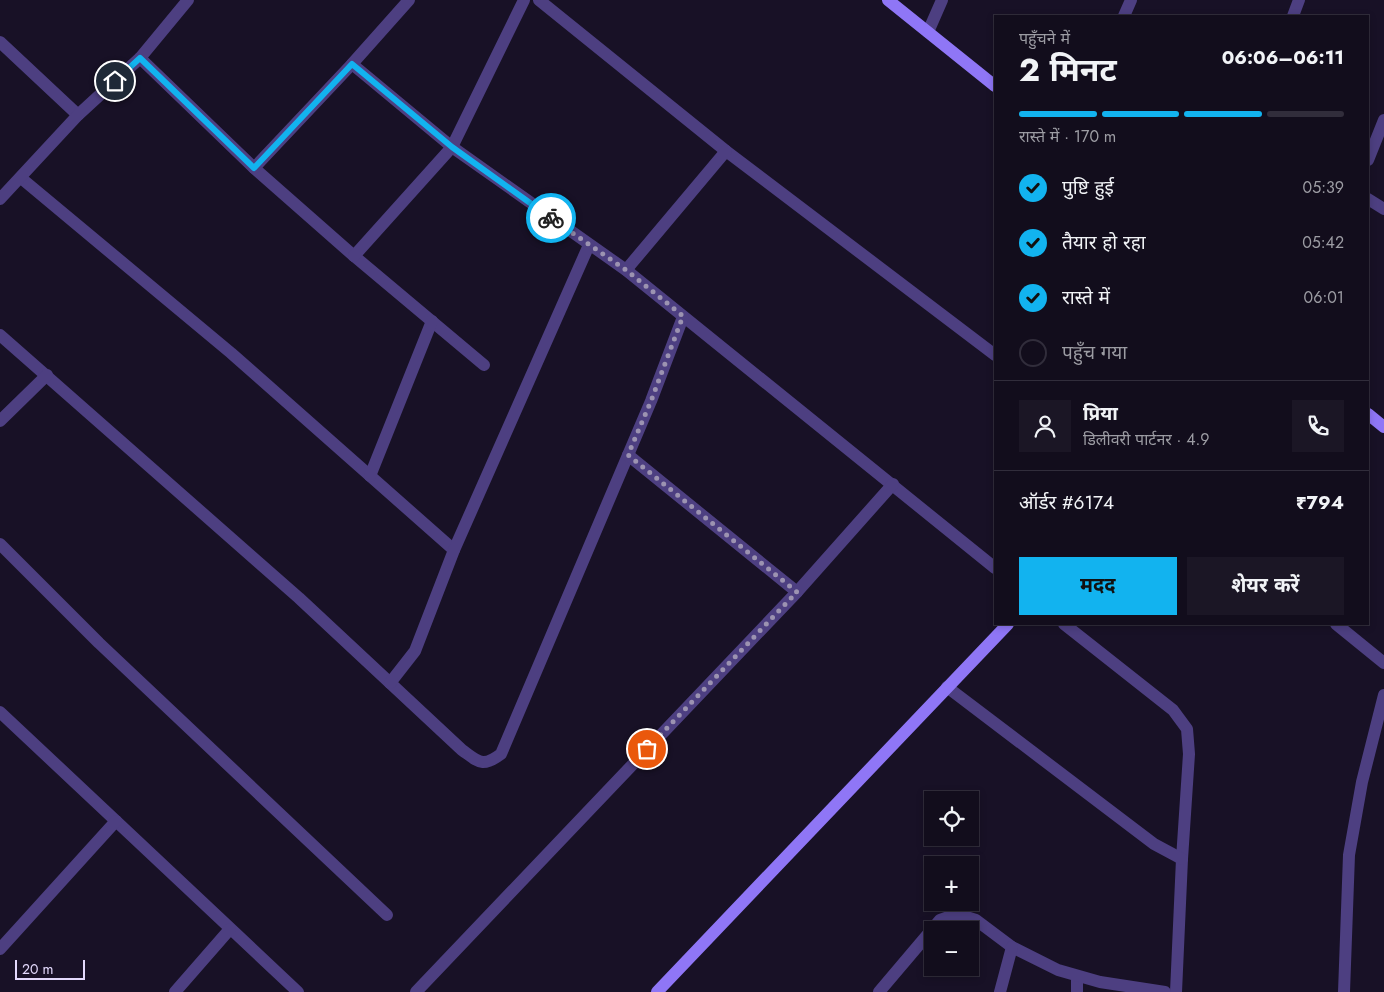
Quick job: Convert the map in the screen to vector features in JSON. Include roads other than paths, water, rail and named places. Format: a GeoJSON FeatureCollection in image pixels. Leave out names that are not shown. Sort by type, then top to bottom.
{"type":"FeatureCollection","features":[{"type":"Feature","properties":{"kind":"street"},"geometry":{"type":"LineString","coordinates":[[0,199],[78,115],[140,58],[188,0]]}},
{"type":"Feature","properties":{"kind":"street"},"geometry":{"type":"LineString","coordinates":[[254,168],[352,64],[409,0]]}},
{"type":"Feature","properties":{"kind":"street"},"geometry":{"type":"LineString","coordinates":[[354,256],[452,147],[524,0]]}},
{"type":"Feature","properties":{"kind":"street"},"geometry":{"type":"LineString","coordinates":[[539,0],[726,150],[994,354]]}},
{"type":"Feature","properties":{"kind":"street"},"geometry":{"type":"LineString","coordinates":[[888,0],[994,85]]}},
{"type":"Feature","properties":{"kind":"street"},"geometry":{"type":"LineString","coordinates":[[928,32],[942,0]]}},
{"type":"Feature","properties":{"kind":"street"},"geometry":{"type":"LineString","coordinates":[[1124,15],[1131,0]]}},
{"type":"Feature","properties":{"kind":"street"},"geometry":{"type":"LineString","coordinates":[[1292,15],[1299,0]]}},
{"type":"Feature","properties":{"kind":"street"},"geometry":{"type":"LineString","coordinates":[[0,42],[78,115]]}},
{"type":"Feature","properties":{"kind":"street"},"geometry":{"type":"LineString","coordinates":[[140,58],[254,168],[354,256],[484,364]]}},
{"type":"Feature","properties":{"kind":"street"},"geometry":{"type":"LineString","coordinates":[[352,64],[452,147],[626,270],[994,567]]}},
{"type":"Feature","properties":{"kind":"street"},"geometry":{"type":"LineString","coordinates":[[1369,158],[1384,120]]}},
{"type":"Feature","properties":{"kind":"street"},"geometry":{"type":"LineString","coordinates":[[626,270],[726,150]]}},
{"type":"Feature","properties":{"kind":"street"},"geometry":{"type":"LineString","coordinates":[[21,178],[231,353],[454,550]]}},
{"type":"Feature","properties":{"kind":"street"},"geometry":{"type":"LineString","coordinates":[[1369,200],[1384,209]]}},
{"type":"Feature","properties":{"kind":"street"},"geometry":{"type":"LineString","coordinates":[[390,683],[416,651],[454,550],[589,244]]}},
{"type":"Feature","properties":{"kind":"street"},"geometry":{"type":"LineString","coordinates":[[0,335],[291,592],[462,750],[479,762],[490,762],[500,754],[651,401],[683,316]]}},
{"type":"Feature","properties":{"kind":"street"},"geometry":{"type":"LineString","coordinates":[[370,476],[432,321]]}},
{"type":"Feature","properties":{"kind":"street"},"geometry":{"type":"LineString","coordinates":[[0,421],[47,375]]}},
{"type":"Feature","properties":{"kind":"street"},"geometry":{"type":"LineString","coordinates":[[1369,415],[1384,427]]}},
{"type":"Feature","properties":{"kind":"street"},"geometry":{"type":"LineString","coordinates":[[628,455],[797,592]]}},
{"type":"Feature","properties":{"kind":"street"},"geometry":{"type":"LineString","coordinates":[[416,992],[797,592],[893,484]]}},
{"type":"Feature","properties":{"kind":"street"},"geometry":{"type":"LineString","coordinates":[[0,544],[99,643],[387,915]]}},
{"type":"Feature","properties":{"kind":"street"},"geometry":{"type":"LineString","coordinates":[[657,992],[1007,625]]}},
{"type":"Feature","properties":{"kind":"street"},"geometry":{"type":"LineString","coordinates":[[1065,625],[1173,710],[1187,729],[1189,754],[1176,992]]}},
{"type":"Feature","properties":{"kind":"street"},"geometry":{"type":"LineString","coordinates":[[1337,625],[1384,663]]}},
{"type":"Feature","properties":{"kind":"street"},"geometry":{"type":"LineString","coordinates":[[947,687],[1154,844],[1182,860]]}},
{"type":"Feature","properties":{"kind":"street"},"geometry":{"type":"LineString","coordinates":[[1344,992],[1349,855],[1362,782],[1384,694]]}},
{"type":"Feature","properties":{"kind":"street"},"geometry":{"type":"LineString","coordinates":[[0,712],[298,992]]}},
{"type":"Feature","properties":{"kind":"street"},"geometry":{"type":"LineString","coordinates":[[0,949],[116,821]]}},
{"type":"Feature","properties":{"kind":"street"},"geometry":{"type":"LineString","coordinates":[[879,992],[940,920],[957,914],[976,920],[1012,946],[1058,970],[1100,982],[1165,992]]}},
{"type":"Feature","properties":{"kind":"street"},"geometry":{"type":"LineString","coordinates":[[175,992],[230,929]]}},
{"type":"Feature","properties":{"kind":"street"},"geometry":{"type":"LineString","coordinates":[[1000,992],[1012,946]]}},
{"type":"Feature","properties":{"kind":"street"},"geometry":{"type":"LineString","coordinates":[[1076,976],[1076,992]]}}]}
